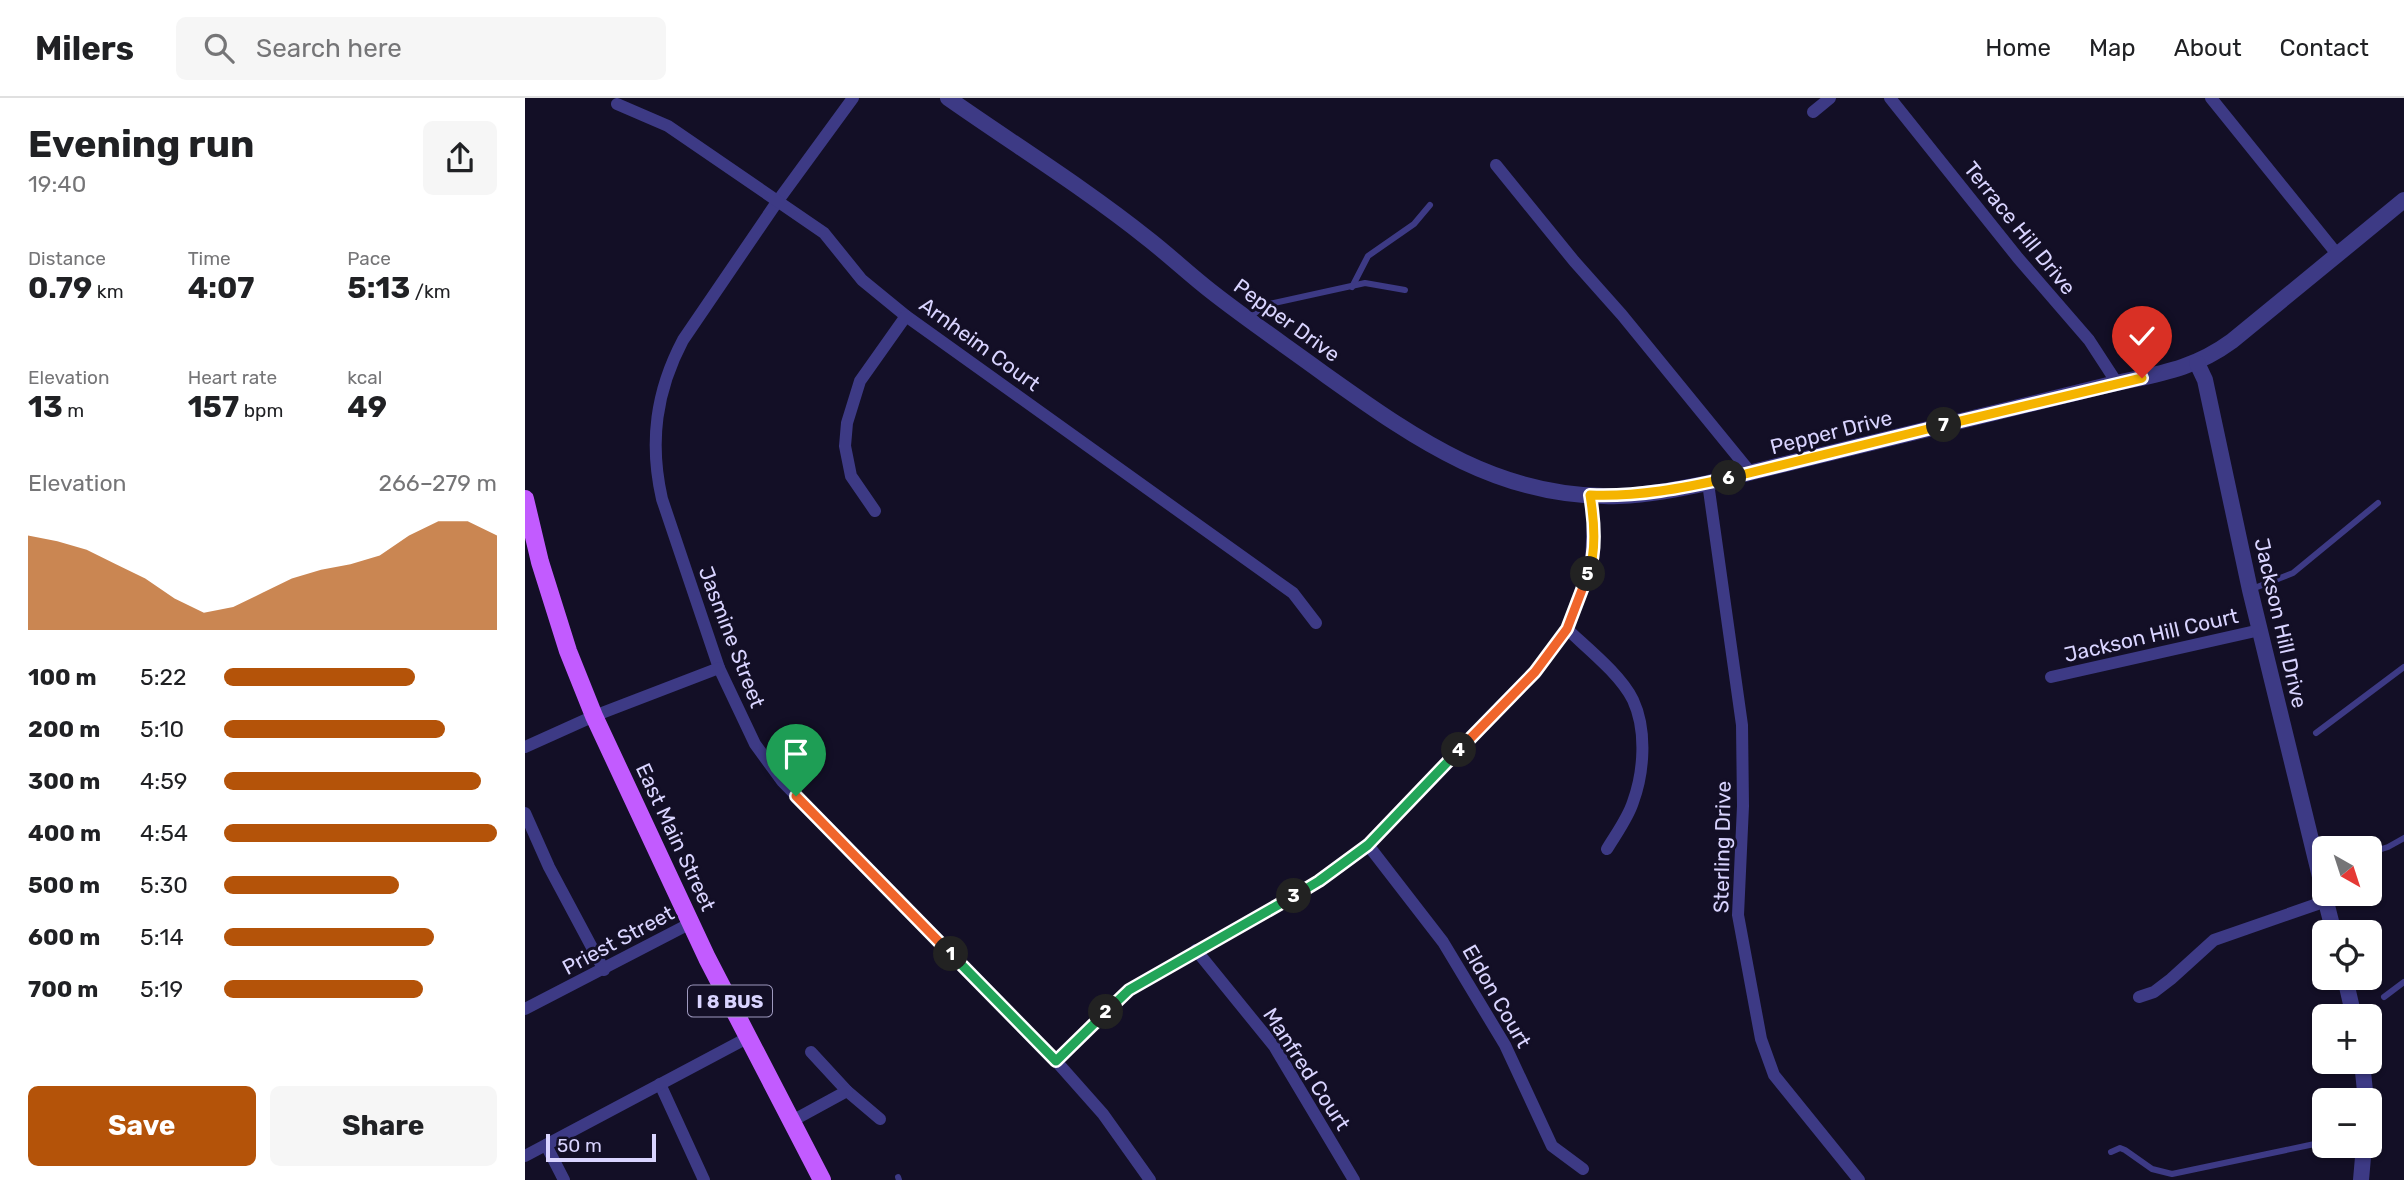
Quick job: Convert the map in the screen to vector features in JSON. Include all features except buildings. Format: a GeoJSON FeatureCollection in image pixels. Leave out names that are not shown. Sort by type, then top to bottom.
{"type":"FeatureCollection","features":[{"type":"Feature","properties":{"kind":"main road","name":"East Main Street"},"geometry":{"type":"LineString","coordinates":[[525,499],[540,562],[568,650],[594,716],[707,958],[822,1180]]}},
{"type":"Feature","properties":{"kind":"street","name":"Jasmine Street"},"geometry":{"type":"LineString","coordinates":[[853,98],[777,202],[683,340],[666,376],[656,415],[655,457],[661,499],[719,668],[755,744],[782,781],[1056,1061],[1103,1114],[1150,1180]]}},
{"type":"Feature","properties":{"kind":"street","name":"Pepper Drive"},"geometry":{"type":"LineString","coordinates":[[948,98],[1119,216],[1248,319],[1404,430],[1454,459],[1491,474],[1520,483],[1590,495],[1638,495],[1708,483],[2117,383],[2174,372],[2197,363],[2239,335],[2404,200]]}},
{"type":"Feature","properties":{"kind":"street"},"geometry":{"type":"LineString","coordinates":[[1812,112],[1830,98]]}},
{"type":"Feature","properties":{"kind":"street","name":"Terrace Hill Drive"},"geometry":{"type":"LineString","coordinates":[[1890,98],[2018,258],[2089,340],[2117,383]]}},
{"type":"Feature","properties":{"kind":"street"},"geometry":{"type":"LineString","coordinates":[[2211,98],[2337,254]]}},
{"type":"Feature","properties":{"kind":"street","name":"Arnheim Court"},"geometry":{"type":"LineString","coordinates":[[617,104],[668,126],[824,233],[862,280],[907,316],[1293,593],[1316,624]]}},
{"type":"Feature","properties":{"kind":"street"},"geometry":{"type":"LineString","coordinates":[[1496,165],[1751,473]]}},
{"type":"Feature","properties":{"kind":"street"},"geometry":{"type":"LineString","coordinates":[[875,511],[851,476],[845,446],[847,423],[860,381],[907,316]]}},
{"type":"Feature","properties":{"kind":"street","name":"Jackson Hill Drive"},"geometry":{"type":"LineString","coordinates":[[2197,363],[2205,380],[2250,590],[2312,843]]}},
{"type":"Feature","properties":{"kind":"street","name":"Sterling Drive"},"geometry":{"type":"LineString","coordinates":[[1708,483],[1742,725],[1738,915],[1761,1039],[1774,1075],[1859,1180]]}},
{"type":"Feature","properties":{"kind":"street"},"geometry":{"type":"LineString","coordinates":[[1056,1061],[1129,990],[1319,881],[1368,845],[1535,672],[1567,629],[1591,566],[1593,517],[1590,495]]}},
{"type":"Feature","properties":{"kind":"street"},"geometry":{"type":"LineString","coordinates":[[1567,629],[1608,668],[1633,700],[1640,730],[1641,771],[1633,804],[1607,849]]}},
{"type":"Feature","properties":{"kind":"street","name":"Jackson Hill Court"},"geometry":{"type":"LineString","coordinates":[[2051,677],[2260,630]]}},
{"type":"Feature","properties":{"kind":"street"},"geometry":{"type":"LineString","coordinates":[[525,747],[594,716],[719,668]]}},
{"type":"Feature","properties":{"kind":"street"},"geometry":{"type":"LineString","coordinates":[[525,813],[549,867],[604,970]]}},
{"type":"Feature","properties":{"kind":"street","name":"Eldon Court"},"geometry":{"type":"LineString","coordinates":[[1368,845],[1443,942],[1505,1045],[1552,1146],[1583,1169]]}},
{"type":"Feature","properties":{"kind":"street"},"geometry":{"type":"LineString","coordinates":[[2139,997],[2162,986],[2214,940],[2312,901]]}},
{"type":"Feature","properties":{"kind":"street","name":"Priest Street"},"geometry":{"type":"LineString","coordinates":[[525,1009],[691,923]]}},
{"type":"Feature","properties":{"kind":"street","name":"Manfred Court"},"geometry":{"type":"LineString","coordinates":[[1196,950],[1274,1046],[1354,1180]]}},
{"type":"Feature","properties":{"kind":"street"},"geometry":{"type":"LineString","coordinates":[[525,1156],[749,1037]]}},
{"type":"Feature","properties":{"kind":"street"},"geometry":{"type":"LineString","coordinates":[[811,1052],[847,1091],[880,1119]]}},
{"type":"Feature","properties":{"kind":"street"},"geometry":{"type":"LineString","coordinates":[[660,1084],[705,1180]]}},
{"type":"Feature","properties":{"kind":"street"},"geometry":{"type":"LineString","coordinates":[[792,1121],[847,1091]]}},
{"type":"Feature","properties":{"kind":"street"},"geometry":{"type":"LineString","coordinates":[[545,1145],[564,1180]]}},
{"type":"Feature","properties":{"kind":"street"},"geometry":{"type":"LineString","coordinates":[[2361,1180],[2363,1158]]}},
{"type":"Feature","properties":{"kind":"lane"},"geometry":{"type":"LineString","coordinates":[[1352,287],[1368,256],[1414,224],[1430,205]]}},
{"type":"Feature","properties":{"kind":"lane"},"geometry":{"type":"LineString","coordinates":[[1248,319],[1265,305],[1365,283],[1405,290]]}},
{"type":"Feature","properties":{"kind":"lane"},"geometry":{"type":"LineString","coordinates":[[2250,590],[2293,573],[2378,503]]}},
{"type":"Feature","properties":{"kind":"lane"},"geometry":{"type":"LineString","coordinates":[[2316,733],[2404,667]]}},
{"type":"Feature","properties":{"kind":"lane"},"geometry":{"type":"LineString","coordinates":[[2382,849],[2404,838]]}},
{"type":"Feature","properties":{"kind":"lane"},"geometry":{"type":"LineString","coordinates":[[2384,998],[2404,982]]}},
{"type":"Feature","properties":{"kind":"lane"},"geometry":{"type":"LineString","coordinates":[[2111,1152],[2120,1148],[2152,1169],[2172,1174],[2312,1145]]}},
{"type":"Feature","properties":{"kind":"route"},"geometry":{"type":"LineString","coordinates":[[796,796],[1056,1061],[1129,990],[1319,881],[1368,845],[1535,672],[1567,629],[1591,566],[1593,517],[1590,495],[1648,494],[1708,483],[2142,378]]}}]}
